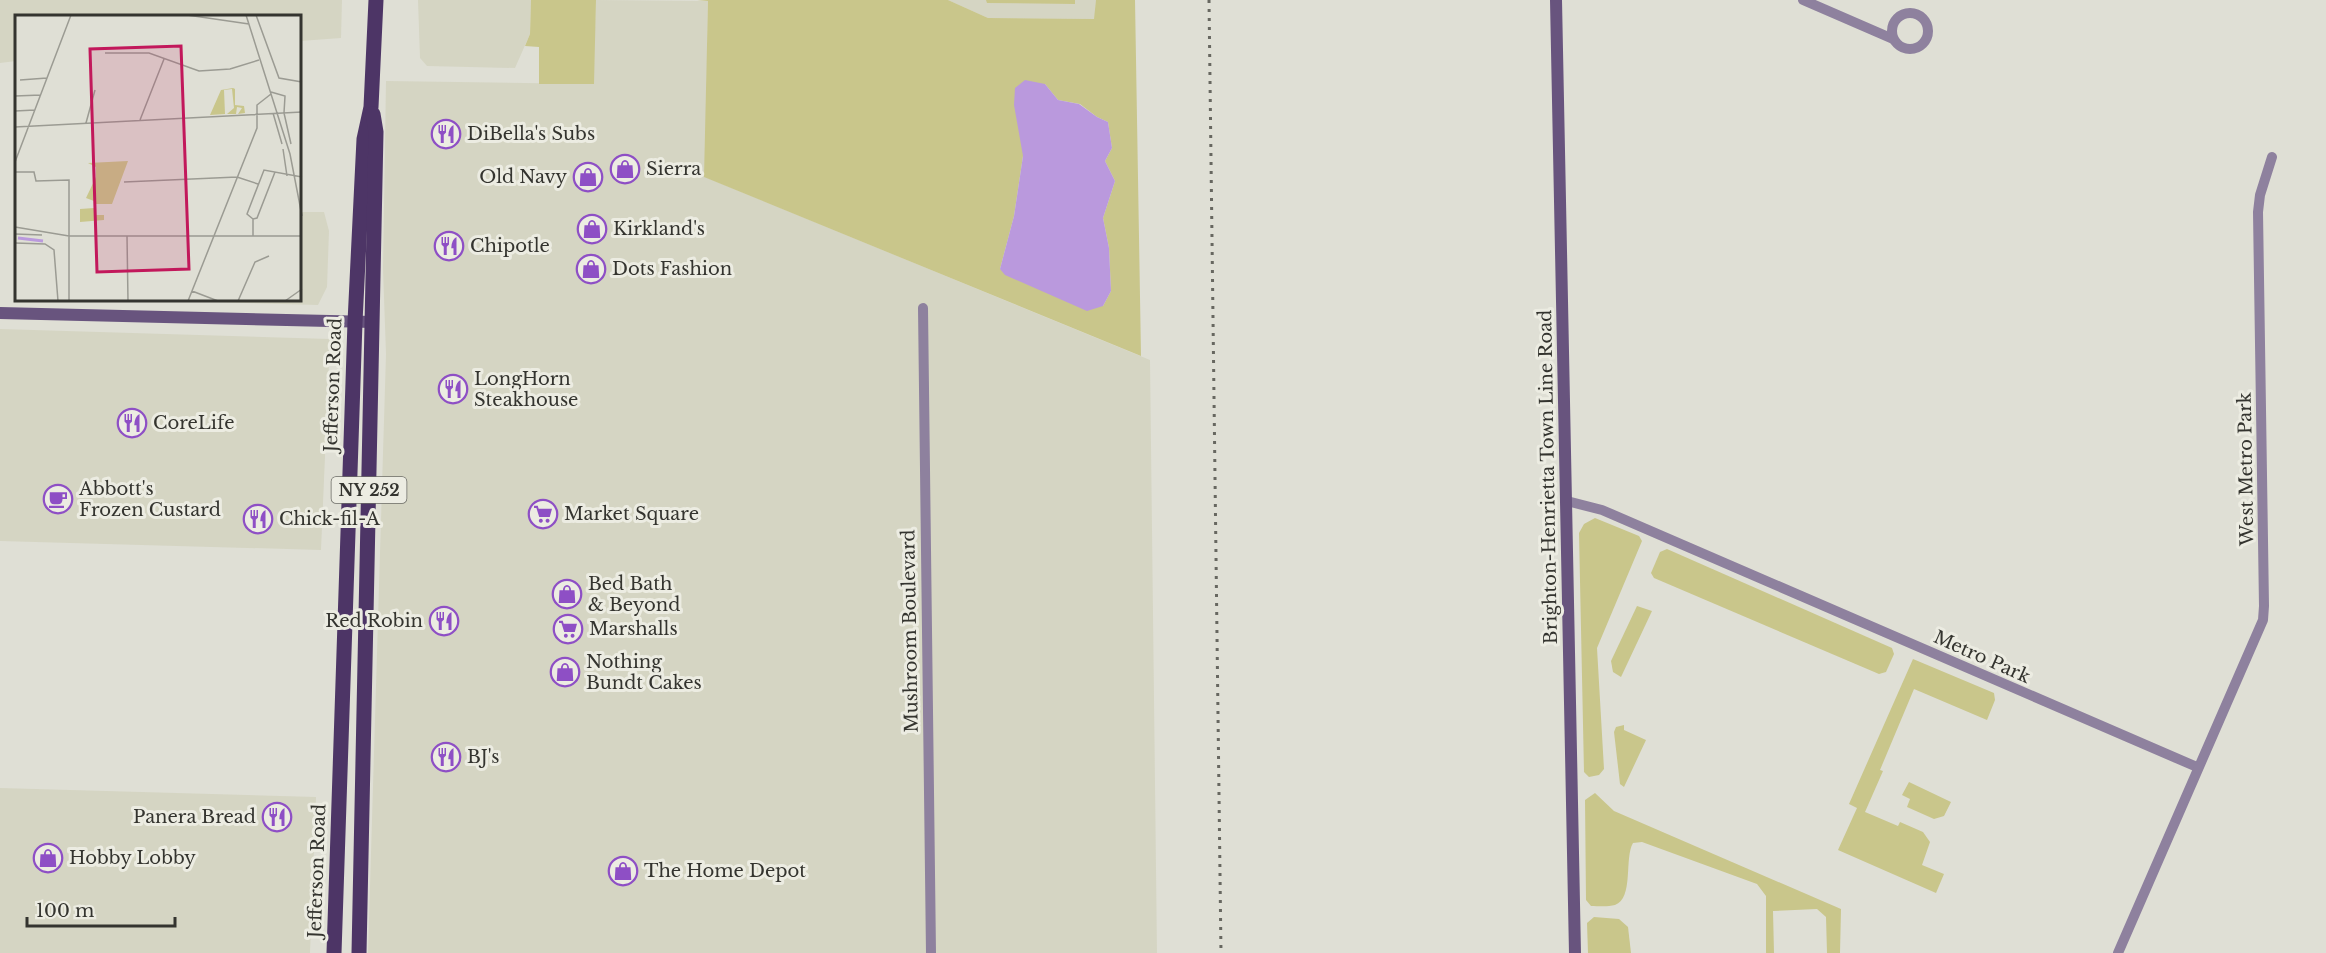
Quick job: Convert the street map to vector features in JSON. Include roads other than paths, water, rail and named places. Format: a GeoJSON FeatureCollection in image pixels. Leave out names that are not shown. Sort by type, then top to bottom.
{"type":"FeatureCollection","features":[{"type":"Feature","properties":{"kind":"main road","name":"Jefferson Road"},"geometry":{"type":"LineString","coordinates":[[334,953],[355,322],[364,139],[371,107],[376,0]]}},
{"type":"Feature","properties":{"kind":"main road","name":"Jefferson Road"},"geometry":{"type":"LineString","coordinates":[[359,953],[376,132],[371,107]]}},
{"type":"Feature","properties":{"kind":"street","name":"Brighton-Henrietta Town Line Road"},"geometry":{"type":"LineString","coordinates":[[1556,0],[1575,953]]}},
{"type":"Feature","properties":{"kind":"street"},"geometry":{"type":"LineString","coordinates":[[1803,0],[1893,39]]}},
{"type":"Feature","properties":{"kind":"street","name":"West Metro Park"},"geometry":{"type":"LineString","coordinates":[[2197,767],[2260,627],[2264,610],[2258,212],[2260,195],[2272,157]]}},
{"type":"Feature","properties":{"kind":"street","name":"Mushroom Boulevard"},"geometry":{"type":"LineString","coordinates":[[923,308],[930,953]]}},
{"type":"Feature","properties":{"kind":"street"},"geometry":{"type":"LineString","coordinates":[[0,313],[373,322]]}},
{"type":"Feature","properties":{"kind":"street","name":"Metro Park"},"geometry":{"type":"LineString","coordinates":[[1566,501],[1602,510],[2197,767]]}},
{"type":"Feature","properties":{"kind":"street"},"geometry":{"type":"LineString","coordinates":[[2118,953],[2197,767]]}},
{"type":"Feature","properties":{"kind":"railway"},"geometry":{"type":"LineString","coordinates":[[1209,0],[1221,953]]}},
{"type":"Feature","properties":{"kind":"place","name":"DiBella's Subs"},"geometry":{"type":"Point","coordinates":[446,134]}},
{"type":"Feature","properties":{"kind":"place","name":"Sierra"},"geometry":{"type":"Point","coordinates":[625,169]}},
{"type":"Feature","properties":{"kind":"place","name":"Old Navy"},"geometry":{"type":"Point","coordinates":[588,177]}},
{"type":"Feature","properties":{"kind":"place","name":"Kirkland's"},"geometry":{"type":"Point","coordinates":[592,229]}},
{"type":"Feature","properties":{"kind":"place","name":"Chipotle"},"geometry":{"type":"Point","coordinates":[449,246]}},
{"type":"Feature","properties":{"kind":"place","name":"Dots Fashion"},"geometry":{"type":"Point","coordinates":[591,269]}},
{"type":"Feature","properties":{"kind":"place","name":"LongHorn Steakhouse"},"geometry":{"type":"Point","coordinates":[453,389]}},
{"type":"Feature","properties":{"kind":"place","name":"CoreLife"},"geometry":{"type":"Point","coordinates":[132,423]}},
{"type":"Feature","properties":{"kind":"place","name":"Abbott's Frozen Custard"},"geometry":{"type":"Point","coordinates":[58,499]}},
{"type":"Feature","properties":{"kind":"place","name":"Market Square"},"geometry":{"type":"Point","coordinates":[543,514]}},
{"type":"Feature","properties":{"kind":"place","name":"Chick-fil-A"},"geometry":{"type":"Point","coordinates":[258,519]}},
{"type":"Feature","properties":{"kind":"place","name":"Bed Bath & Beyond"},"geometry":{"type":"Point","coordinates":[567,594]}},
{"type":"Feature","properties":{"kind":"place","name":"Red Robin"},"geometry":{"type":"Point","coordinates":[444,621]}},
{"type":"Feature","properties":{"kind":"place","name":"Marshalls"},"geometry":{"type":"Point","coordinates":[568,629]}},
{"type":"Feature","properties":{"kind":"place","name":"Nothing Bundt Cakes"},"geometry":{"type":"Point","coordinates":[565,672]}},
{"type":"Feature","properties":{"kind":"place","name":"BJ's"},"geometry":{"type":"Point","coordinates":[446,757]}},
{"type":"Feature","properties":{"kind":"place","name":"Panera Bread"},"geometry":{"type":"Point","coordinates":[277,817]}},
{"type":"Feature","properties":{"kind":"place","name":"Hobby Lobby"},"geometry":{"type":"Point","coordinates":[48,858]}},
{"type":"Feature","properties":{"kind":"place","name":"The Home Depot"},"geometry":{"type":"Point","coordinates":[623,871]}}]}
